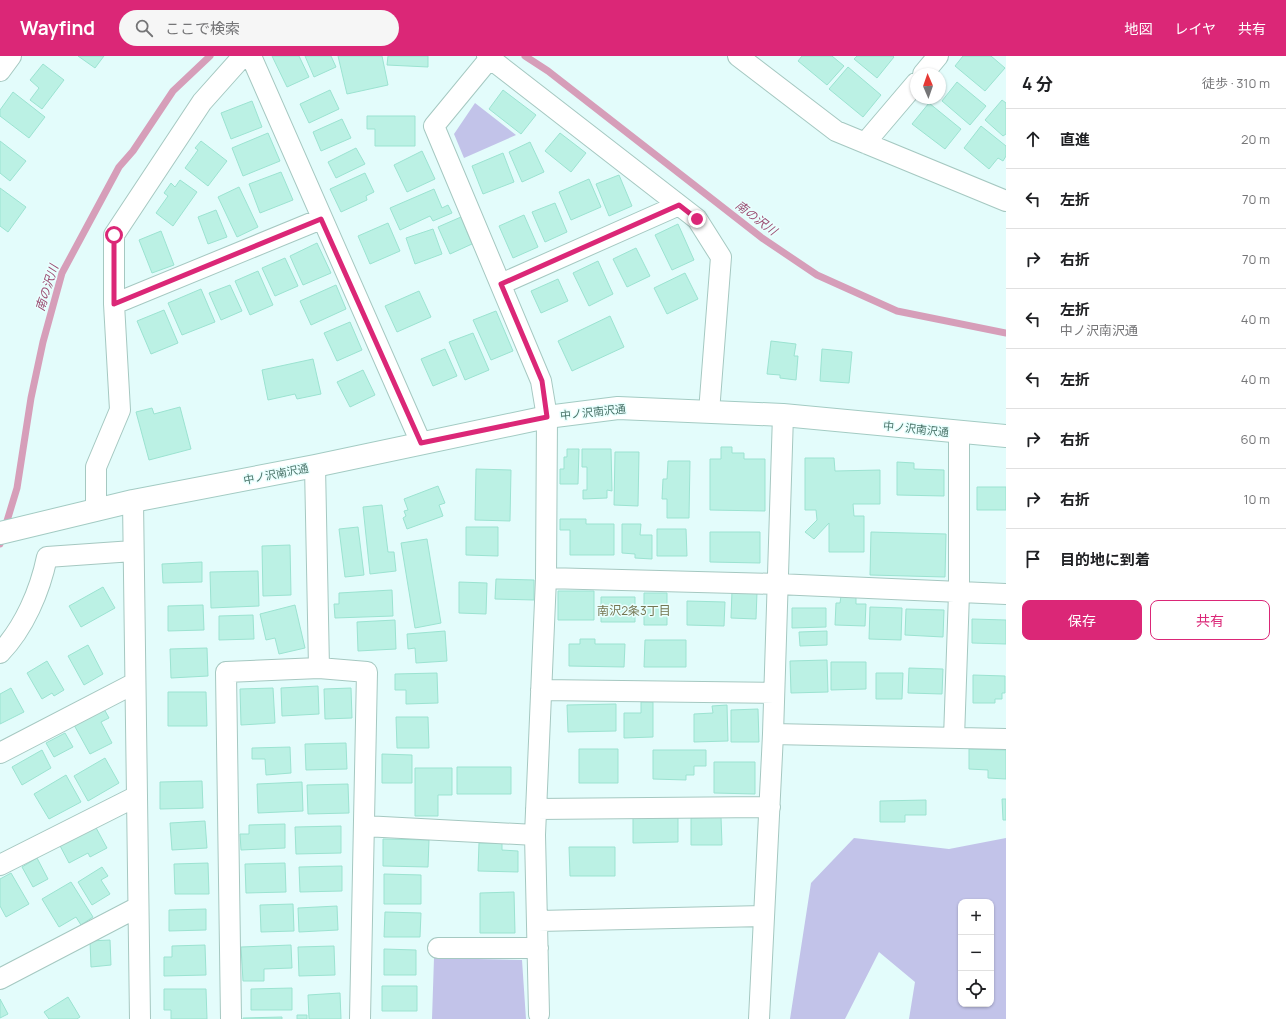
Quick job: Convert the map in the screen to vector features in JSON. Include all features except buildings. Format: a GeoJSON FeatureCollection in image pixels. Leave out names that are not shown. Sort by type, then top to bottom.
{"type":"FeatureCollection","features":[{"type":"Feature","properties":{"kind":"street"},"geometry":{"type":"LineString","coordinates":[[0,71],[11,56]]}},
{"type":"Feature","properties":{"kind":"street"},"geometry":{"type":"LineString","coordinates":[[96,510],[96,467],[120,410],[114,304],[114,235],[202,102],[243,56]]}},
{"type":"Feature","properties":{"kind":"street"},"geometry":{"type":"LineString","coordinates":[[250,56],[421,443]]}},
{"type":"Feature","properties":{"kind":"street"},"geometry":{"type":"LineString","coordinates":[[928,68],[938,56]]}},
{"type":"Feature","properties":{"kind":"street"},"geometry":{"type":"LineString","coordinates":[[539,1014],[535,835],[546,578],[547,417],[542,381],[434,126],[488,57],[697,219],[721,257],[709,412]]}},
{"type":"Feature","properties":{"kind":"street"},"geometry":{"type":"LineString","coordinates":[[750,60],[836,131],[1006,200]]}},
{"type":"Feature","properties":{"kind":"street"},"geometry":{"type":"LineString","coordinates":[[866,143],[910,90]]}},
{"type":"Feature","properties":{"kind":"street"},"geometry":{"type":"LineString","coordinates":[[501,284],[679,205]]}},
{"type":"Feature","properties":{"kind":"street"},"geometry":{"type":"LineString","coordinates":[[114,304],[321,219]]}},
{"type":"Feature","properties":{"kind":"street","name":"中ノ沢南沢通"},"geometry":{"type":"LineString","coordinates":[[0,533],[133,501],[315,466],[547,417],[618,408],[782,415],[959,433],[1006,436]]}},
{"type":"Feature","properties":{"kind":"street"},"geometry":{"type":"LineString","coordinates":[[759,1019],[773,734],[782,415]]}},
{"type":"Feature","properties":{"kind":"street"},"geometry":{"type":"LineString","coordinates":[[954,738],[959,592],[959,433]]}},
{"type":"Feature","properties":{"kind":"street"},"geometry":{"type":"LineString","coordinates":[[315,466],[319,668]]}},
{"type":"Feature","properties":{"kind":"street"},"geometry":{"type":"LineString","coordinates":[[133,501],[138,1018]]}},
{"type":"Feature","properties":{"kind":"street"},"geometry":{"type":"LineString","coordinates":[[0,653],[12,640],[42,582],[47,557],[133,551]]}},
{"type":"Feature","properties":{"kind":"street"},"geometry":{"type":"LineString","coordinates":[[546,578],[777,584],[1006,594]]}},
{"type":"Feature","properties":{"kind":"street"},"geometry":{"type":"LineString","coordinates":[[231,1019],[226,672],[319,668],[367,672],[360,1019]]}},
{"type":"Feature","properties":{"kind":"street"},"geometry":{"type":"LineString","coordinates":[[0,753],[135,683]]}},
{"type":"Feature","properties":{"kind":"street"},"geometry":{"type":"LineString","coordinates":[[541,690],[774,693]]}},
{"type":"Feature","properties":{"kind":"street"},"geometry":{"type":"LineString","coordinates":[[773,734],[1006,739]]}},
{"type":"Feature","properties":{"kind":"street"},"geometry":{"type":"LineString","coordinates":[[0,865],[137,796]]}},
{"type":"Feature","properties":{"kind":"street"},"geometry":{"type":"LineString","coordinates":[[536,809],[770,807]]}},
{"type":"Feature","properties":{"kind":"street"},"geometry":{"type":"LineString","coordinates":[[364,826],[535,835]]}},
{"type":"Feature","properties":{"kind":"street"},"geometry":{"type":"LineString","coordinates":[[0,979],[138,907]]}},
{"type":"Feature","properties":{"kind":"street"},"geometry":{"type":"LineString","coordinates":[[538,921],[764,916]]}},
{"type":"Feature","properties":{"kind":"street"},"geometry":{"type":"LineString","coordinates":[[438,948],[538,948]]}},
{"type":"Feature","properties":{"kind":"shaded area"},"geometry":{"type":"Polygon","coordinates":[[[475,103],[516,135],[464,158],[454,134],[475,103]]]}},
{"type":"Feature","properties":{"kind":"shaded area"},"geometry":{"type":"Polygon","coordinates":[[[854,838],[949,849],[1006,838],[1006,1019],[909,1019],[915,982],[879,952],[845,1019],[790,1019],[811,883],[854,838]]]}},
{"type":"Feature","properties":{"kind":"shaded area"},"geometry":{"type":"Polygon","coordinates":[[[434,958],[522,960],[526,1019],[432,1019],[434,958]]]}},
{"type":"Feature","properties":{"kind":"waterway","name":"南の沢川"},"geometry":{"type":"LineString","coordinates":[[0,544],[17,488],[31,398],[43,342],[62,273],[119,167],[133,151],[173,91],[210,56]]}},
{"type":"Feature","properties":{"kind":"waterway","name":"南の沢川"},"geometry":{"type":"LineString","coordinates":[[525,56],[548,71],[762,238],[817,275],[897,311],[1006,333]]}},
{"type":"Feature","properties":{"kind":"district","name":"南沢2条3丁目"},"geometry":{"type":"Point","coordinates":[634,611]}},
{"type":"Feature","properties":{"kind":"route"},"geometry":{"type":"LineString","coordinates":[[114,235],[114,304],[321,219],[421,443],[547,417],[542,381],[501,284],[679,205],[697,219]]}}]}
